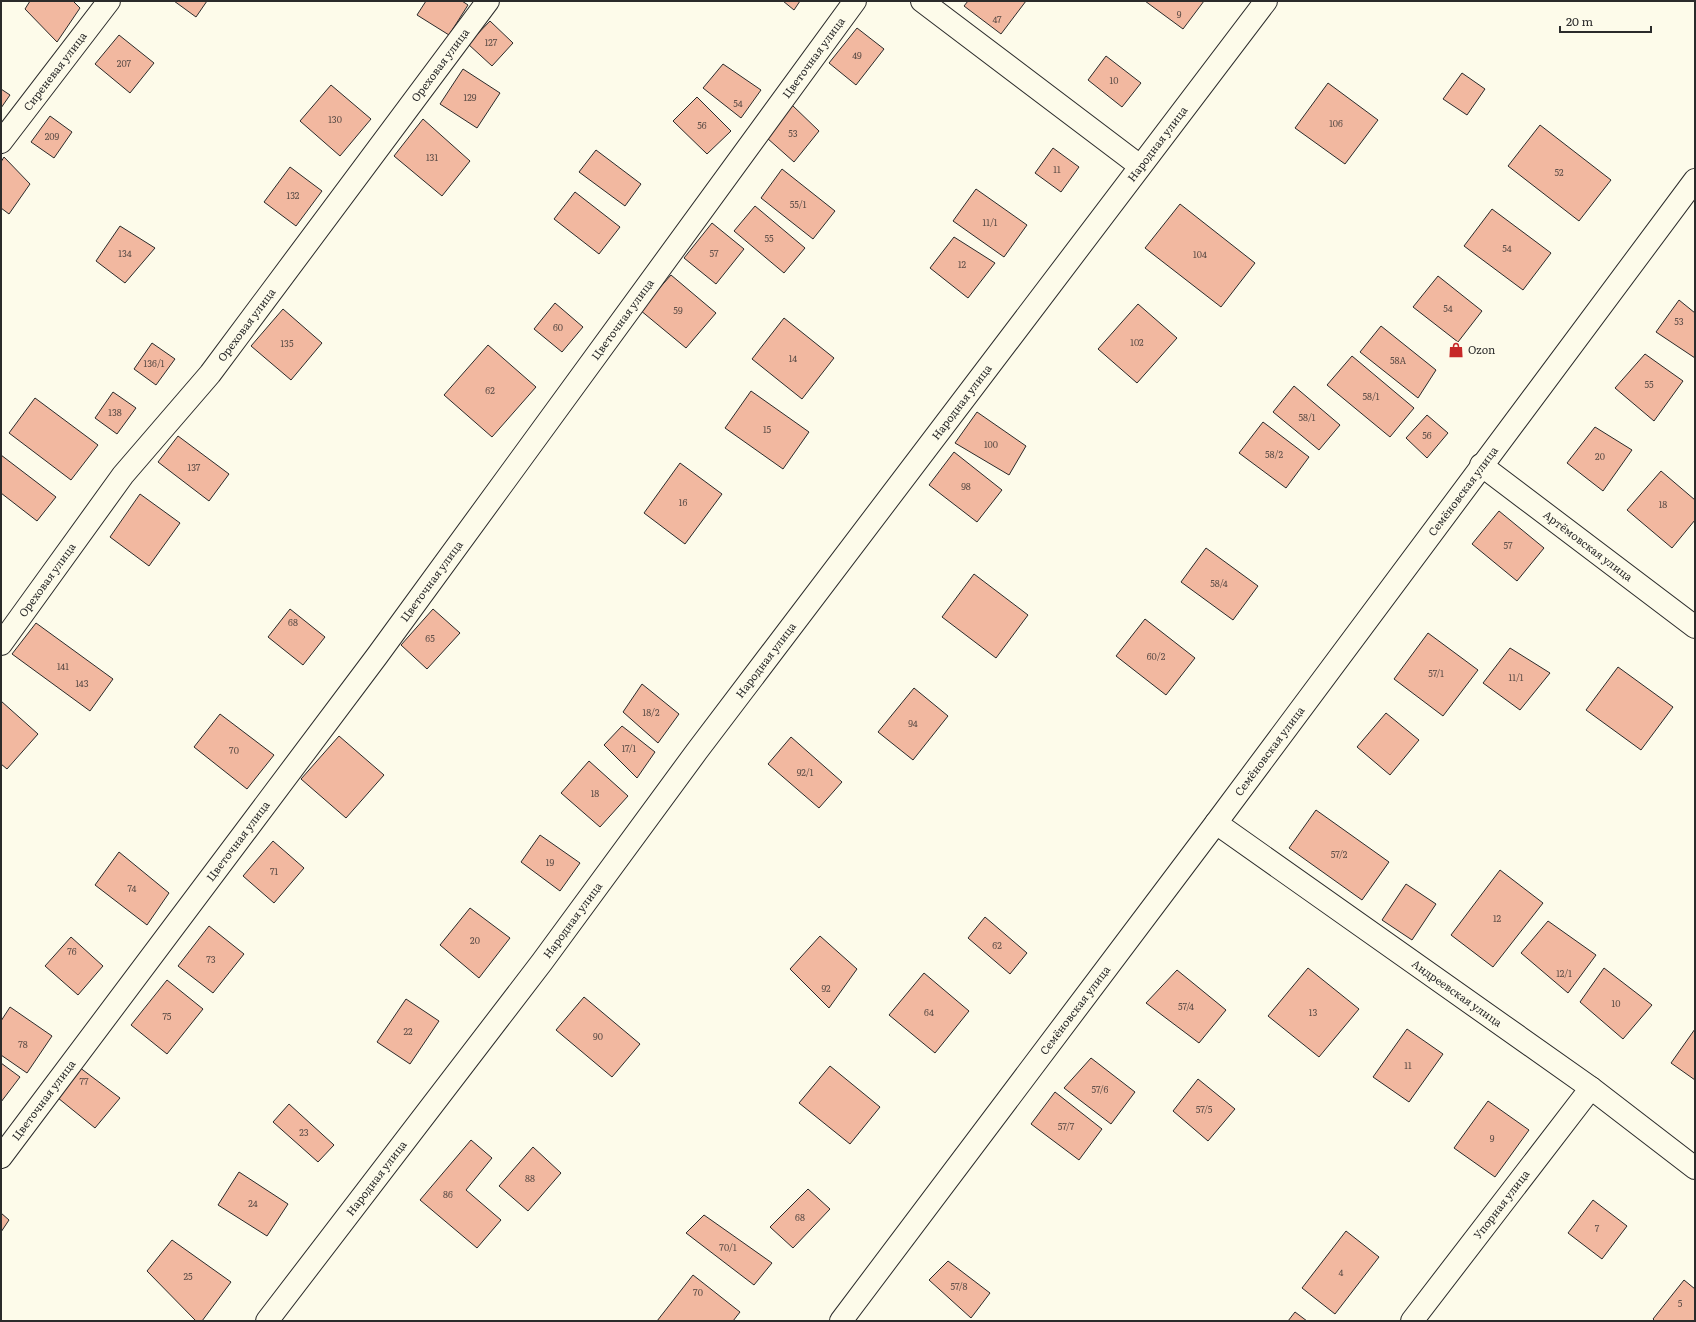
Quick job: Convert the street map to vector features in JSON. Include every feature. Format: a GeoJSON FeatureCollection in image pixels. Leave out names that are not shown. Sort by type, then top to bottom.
{"type":"FeatureCollection","features":[{"type":"Feature","properties":{"kind":"street","name":"Сиреневая улица"},"geometry":{"type":"LineString","coordinates":[[1,142],[109,1]]}},
{"type":"Feature","properties":{"kind":"street","name":"Ореховая улица"},"geometry":{"type":"LineString","coordinates":[[1,644],[123,475],[210,374],[488,1]]}},
{"type":"Feature","properties":{"kind":"street","name":"Цветочная улица"},"geometry":{"type":"LineString","coordinates":[[1,1157],[377,656],[855,1]]}},
{"type":"Feature","properties":{"kind":"street"},"geometry":{"type":"LineString","coordinates":[[922,1],[1140,166]]}},
{"type":"Feature","properties":{"kind":"street","name":"Народная улица"},"geometry":{"type":"LineString","coordinates":[[267,1321],[542,962],[697,751],[1266,1]]}},
{"type":"Feature","properties":{"kind":"street","name":"Семёновская улица"},"geometry":{"type":"LineString","coordinates":[[841,1321],[1216,823],[1695,180]]}},
{"type":"Feature","properties":{"kind":"street","name":"Артёмовская улица"},"geometry":{"type":"LineString","coordinates":[[1482,465],[1695,627]]}},
{"type":"Feature","properties":{"kind":"street","name":"Андреевская улица"},"geometry":{"type":"LineString","coordinates":[[1216,823],[1591,1088],[1695,1168]]}},
{"type":"Feature","properties":{"kind":"street","name":"Упорная улица"},"geometry":{"type":"LineString","coordinates":[[1412,1321],[1591,1088]]}},
{"type":"Feature","properties":{"kind":"building"},"geometry":{"type":"Polygon","coordinates":[[[30,1],[73,1],[80,8],[57,42],[25,9],[30,1]]]}},
{"type":"Feature","properties":{"kind":"building"},"geometry":{"type":"Polygon","coordinates":[[[174,1],[207,1],[196,17],[174,1]]]}},
{"type":"Feature","properties":{"kind":"building"},"geometry":{"type":"Polygon","coordinates":[[[426,1],[462,1],[468,5],[449,35],[417,15],[426,1]]]}},
{"type":"Feature","properties":{"kind":"building"},"geometry":{"type":"Polygon","coordinates":[[[783,1],[800,1],[794,10],[783,1]]]}},
{"type":"Feature","properties":{"kind":"building"},"geometry":{"type":"Polygon","coordinates":[[[968,1],[1026,1],[1001,34],[964,6],[968,1]]]}},
{"type":"Feature","properties":{"kind":"building"},"geometry":{"type":"Polygon","coordinates":[[[1145,1],[1204,1],[1183,29],[1145,1]]]}},
{"type":"Feature","properties":{"kind":"building"},"geometry":{"type":"Polygon","coordinates":[[[490,21],[513,43],[492,66],[468,44],[490,21]]]}},
{"type":"Feature","properties":{"kind":"building"},"geometry":{"type":"Polygon","coordinates":[[[857,28],[884,49],[856,85],[829,63],[857,28]]]}},
{"type":"Feature","properties":{"kind":"building"},"geometry":{"type":"Polygon","coordinates":[[[119,35],[154,63],[130,93],[95,64],[119,35]]]}},
{"type":"Feature","properties":{"kind":"building"},"geometry":{"type":"Polygon","coordinates":[[[1106,56],[1141,83],[1122,107],[1088,80],[1106,56]]]}},
{"type":"Feature","properties":{"kind":"building"},"geometry":{"type":"Polygon","coordinates":[[[723,64],[761,90],[741,118],[703,88],[723,64]]]}},
{"type":"Feature","properties":{"kind":"building"},"geometry":{"type":"Polygon","coordinates":[[[463,69],[500,93],[477,128],[440,104],[463,69]]]}},
{"type":"Feature","properties":{"kind":"building"},"geometry":{"type":"Polygon","coordinates":[[[1462,73],[1485,89],[1467,115],[1443,99],[1462,73]]]}},
{"type":"Feature","properties":{"kind":"building"},"geometry":{"type":"Polygon","coordinates":[[[1328,83],[1378,120],[1345,164],[1295,128],[1328,83]]]}},
{"type":"Feature","properties":{"kind":"building"},"geometry":{"type":"Polygon","coordinates":[[[331,85],[371,119],[340,156],[300,121],[331,85]]]}},
{"type":"Feature","properties":{"kind":"building"},"geometry":{"type":"Polygon","coordinates":[[[1,89],[10,95],[1,108],[1,89]]]}},
{"type":"Feature","properties":{"kind":"building"},"geometry":{"type":"Polygon","coordinates":[[[697,97],[731,131],[707,154],[673,121],[697,97]]]}},
{"type":"Feature","properties":{"kind":"building"},"geometry":{"type":"Polygon","coordinates":[[[792,105],[819,131],[794,162],[767,138],[792,105]]]}},
{"type":"Feature","properties":{"kind":"building"},"geometry":{"type":"Polygon","coordinates":[[[50,116],[72,132],[54,158],[31,142],[50,116]]]}},
{"type":"Feature","properties":{"kind":"building"},"geometry":{"type":"Polygon","coordinates":[[[423,119],[470,161],[442,196],[394,156],[423,119]]]}},
{"type":"Feature","properties":{"kind":"building"},"geometry":{"type":"Polygon","coordinates":[[[1540,125],[1611,180],[1579,221],[1508,166],[1540,125]]]}},
{"type":"Feature","properties":{"kind":"building"},"geometry":{"type":"Polygon","coordinates":[[[1053,148],[1079,167],[1061,192],[1035,173],[1053,148]]]}},
{"type":"Feature","properties":{"kind":"building"},"geometry":{"type":"Polygon","coordinates":[[[596,150],[641,184],[625,206],[579,172],[596,150]]]}},
{"type":"Feature","properties":{"kind":"building"},"geometry":{"type":"Polygon","coordinates":[[[4,157],[30,184],[9,214],[1,208],[1,162],[4,157]]]}},
{"type":"Feature","properties":{"kind":"building"},"geometry":{"type":"Polygon","coordinates":[[[290,167],[322,191],[296,226],[264,202],[290,167]]]}},
{"type":"Feature","properties":{"kind":"building"},"geometry":{"type":"Polygon","coordinates":[[[782,169],[835,211],[813,239],[761,198],[782,169]]]}},
{"type":"Feature","properties":{"kind":"building"},"geometry":{"type":"Polygon","coordinates":[[[976,189],[1027,225],[1004,257],[953,221],[976,189]]]}},
{"type":"Feature","properties":{"kind":"building"},"geometry":{"type":"Polygon","coordinates":[[[575,192],[620,227],[599,254],[554,219],[575,192]]]}},
{"type":"Feature","properties":{"kind":"building"},"geometry":{"type":"Polygon","coordinates":[[[1180,204],[1255,263],[1221,307],[1145,248],[1180,204]]]}},
{"type":"Feature","properties":{"kind":"building"},"geometry":{"type":"Polygon","coordinates":[[[755,206],[805,248],[784,273],[734,231],[755,206]]]}},
{"type":"Feature","properties":{"kind":"building"},"geometry":{"type":"Polygon","coordinates":[[[1492,209],[1551,253],[1523,290],[1464,246],[1492,209]]]}},
{"type":"Feature","properties":{"kind":"building"},"geometry":{"type":"Polygon","coordinates":[[[712,223],[744,249],[716,284],[684,258],[712,223]]]}},
{"type":"Feature","properties":{"kind":"building"},"geometry":{"type":"Polygon","coordinates":[[[120,226],[155,248],[125,283],[96,261],[120,226]]]}},
{"type":"Feature","properties":{"kind":"building"},"geometry":{"type":"Polygon","coordinates":[[[954,237],[995,263],[968,298],[930,268],[954,237]]]}},
{"type":"Feature","properties":{"kind":"building"},"geometry":{"type":"Polygon","coordinates":[[[671,275],[716,313],[686,348],[640,310],[671,275]]]}},
{"type":"Feature","properties":{"kind":"building"},"geometry":{"type":"Polygon","coordinates":[[[1438,276],[1482,311],[1458,342],[1413,307],[1438,276]]]}},
{"type":"Feature","properties":{"kind":"building"},"geometry":{"type":"Polygon","coordinates":[[[1679,300],[1695,313],[1695,358],[1656,332],[1679,300]]]}},
{"type":"Feature","properties":{"kind":"building"},"geometry":{"type":"Polygon","coordinates":[[[555,303],[583,327],[562,352],[534,329],[555,303]]]}},
{"type":"Feature","properties":{"kind":"building"},"geometry":{"type":"Polygon","coordinates":[[[1138,304],[1177,338],[1137,383],[1098,349],[1138,304]]]}},
{"type":"Feature","properties":{"kind":"building"},"geometry":{"type":"Polygon","coordinates":[[[283,309],[322,343],[291,380],[251,346],[283,309]]]}},
{"type":"Feature","properties":{"kind":"building"},"geometry":{"type":"Polygon","coordinates":[[[784,318],[834,358],[802,399],[752,359],[784,318]]]}},
{"type":"Feature","properties":{"kind":"building"},"geometry":{"type":"Polygon","coordinates":[[[1381,326],[1436,370],[1418,398],[1360,352],[1381,326]]]}},
{"type":"Feature","properties":{"kind":"building"},"geometry":{"type":"Polygon","coordinates":[[[152,343],[175,359],[156,385],[134,369],[152,343]]]}},
{"type":"Feature","properties":{"kind":"building"},"geometry":{"type":"Polygon","coordinates":[[[488,345],[536,387],[492,437],[444,395],[488,345]]]}},
{"type":"Feature","properties":{"kind":"building"},"geometry":{"type":"Polygon","coordinates":[[[1645,354],[1683,381],[1654,421],[1615,388],[1645,354]]]}},
{"type":"Feature","properties":{"kind":"building"},"geometry":{"type":"Polygon","coordinates":[[[1352,356],[1414,408],[1390,437],[1327,385],[1352,356]]]}},
{"type":"Feature","properties":{"kind":"building"},"geometry":{"type":"Polygon","coordinates":[[[1294,386],[1340,425],[1319,450],[1273,412],[1294,386]]]}},
{"type":"Feature","properties":{"kind":"building"},"geometry":{"type":"Polygon","coordinates":[[[751,391],[809,432],[783,469],[725,428],[751,391]]]}},
{"type":"Feature","properties":{"kind":"building"},"geometry":{"type":"Polygon","coordinates":[[[113,392],[136,408],[117,434],[95,418],[113,392]]]}},
{"type":"Feature","properties":{"kind":"building"},"geometry":{"type":"Polygon","coordinates":[[[35,398],[98,445],[71,480],[9,433],[35,398]]]}},
{"type":"Feature","properties":{"kind":"building"},"geometry":{"type":"Polygon","coordinates":[[[977,412],[1026,446],[1009,475],[955,443],[977,412]]]}},
{"type":"Feature","properties":{"kind":"building"},"geometry":{"type":"Polygon","coordinates":[[[1427,415],[1448,433],[1427,458],[1406,438],[1427,415]]]}},
{"type":"Feature","properties":{"kind":"building"},"geometry":{"type":"Polygon","coordinates":[[[1263,422],[1309,457],[1286,488],[1239,453],[1263,422]]]}},
{"type":"Feature","properties":{"kind":"building"},"geometry":{"type":"Polygon","coordinates":[[[1595,427],[1632,450],[1603,491],[1567,463],[1595,427]]]}},
{"type":"Feature","properties":{"kind":"building"},"geometry":{"type":"Polygon","coordinates":[[[178,436],[229,474],[209,501],[158,462],[178,436]]]}},
{"type":"Feature","properties":{"kind":"building"},"geometry":{"type":"Polygon","coordinates":[[[954,452],[1002,490],[977,522],[929,485],[954,452]]]}},
{"type":"Feature","properties":{"kind":"building"},"geometry":{"type":"Polygon","coordinates":[[[1,455],[56,497],[37,521],[1,493],[1,455]]]}},
{"type":"Feature","properties":{"kind":"building"},"geometry":{"type":"Polygon","coordinates":[[[680,463],[722,494],[685,544],[644,513],[680,463]]]}},
{"type":"Feature","properties":{"kind":"building"},"geometry":{"type":"Polygon","coordinates":[[[1661,471],[1695,500],[1695,520],[1672,548],[1627,510],[1661,471]]]}},
{"type":"Feature","properties":{"kind":"building"},"geometry":{"type":"Polygon","coordinates":[[[140,494],[180,523],[149,566],[110,537],[140,494]]]}},
{"type":"Feature","properties":{"kind":"building"},"geometry":{"type":"Polygon","coordinates":[[[1499,511],[1544,548],[1517,581],[1472,544],[1499,511]]]}},
{"type":"Feature","properties":{"kind":"building"},"geometry":{"type":"Polygon","coordinates":[[[1206,548],[1258,586],[1233,620],[1181,582],[1206,548]]]}},
{"type":"Feature","properties":{"kind":"building"},"geometry":{"type":"Polygon","coordinates":[[[974,574],[1028,615],[996,658],[942,617],[974,574]]]}},
{"type":"Feature","properties":{"kind":"building"},"geometry":{"type":"Polygon","coordinates":[[[290,609],[325,637],[303,665],[268,637],[290,609]]]}},
{"type":"Feature","properties":{"kind":"building"},"geometry":{"type":"Polygon","coordinates":[[[433,609],[460,633],[427,669],[401,645],[433,609]]]}},
{"type":"Feature","properties":{"kind":"building"},"geometry":{"type":"Polygon","coordinates":[[[1145,619],[1195,658],[1166,695],[1116,656],[1145,619]]]}},
{"type":"Feature","properties":{"kind":"building"},"geometry":{"type":"Polygon","coordinates":[[[36,623],[113,679],[90,711],[12,654],[36,623]]]}},
{"type":"Feature","properties":{"kind":"building"},"geometry":{"type":"Polygon","coordinates":[[[1428,633],[1478,670],[1443,716],[1394,679],[1428,633]]]}},
{"type":"Feature","properties":{"kind":"building"},"geometry":{"type":"Polygon","coordinates":[[[1510,648],[1550,673],[1520,710],[1483,683],[1510,648]]]}},
{"type":"Feature","properties":{"kind":"building"},"geometry":{"type":"Polygon","coordinates":[[[1618,667],[1673,707],[1641,750],[1586,710],[1618,667]]]}},
{"type":"Feature","properties":{"kind":"building"},"geometry":{"type":"Polygon","coordinates":[[[642,684],[679,714],[658,743],[623,712],[642,684]]]}},
{"type":"Feature","properties":{"kind":"building"},"geometry":{"type":"Polygon","coordinates":[[[914,688],[948,716],[913,760],[878,732],[914,688]]]}},
{"type":"Feature","properties":{"kind":"building"},"geometry":{"type":"Polygon","coordinates":[[[1,701],[38,734],[7,769],[1,764],[1,701]]]}},
{"type":"Feature","properties":{"kind":"building"},"geometry":{"type":"Polygon","coordinates":[[[1386,713],[1419,740],[1390,775],[1357,747],[1386,713]]]}},
{"type":"Feature","properties":{"kind":"building"},"geometry":{"type":"Polygon","coordinates":[[[220,714],[274,755],[247,789],[194,747],[220,714]]]}},
{"type":"Feature","properties":{"kind":"building"},"geometry":{"type":"Polygon","coordinates":[[[622,726],[655,752],[637,778],[604,745],[622,726]]]}},
{"type":"Feature","properties":{"kind":"building"},"geometry":{"type":"Polygon","coordinates":[[[339,736],[384,775],[346,818],[301,779],[339,736]]]}},
{"type":"Feature","properties":{"kind":"building"},"geometry":{"type":"Polygon","coordinates":[[[791,737],[842,782],[819,808],[768,764],[791,737]]]}},
{"type":"Feature","properties":{"kind":"building"},"geometry":{"type":"Polygon","coordinates":[[[589,761],[628,796],[600,827],[561,793],[589,761]]]}},
{"type":"Feature","properties":{"kind":"building"},"geometry":{"type":"Polygon","coordinates":[[[1316,810],[1389,862],[1362,900],[1289,848],[1316,810]]]}},
{"type":"Feature","properties":{"kind":"building"},"geometry":{"type":"Polygon","coordinates":[[[540,835],[580,863],[560,891],[521,862],[540,835]]]}},
{"type":"Feature","properties":{"kind":"building"},"geometry":{"type":"Polygon","coordinates":[[[273,841],[304,868],[274,903],[243,876],[273,841]]]}},
{"type":"Feature","properties":{"kind":"building"},"geometry":{"type":"Polygon","coordinates":[[[119,852],[169,893],[147,925],[95,885],[119,852]]]}},
{"type":"Feature","properties":{"kind":"building"},"geometry":{"type":"Polygon","coordinates":[[[1500,870],[1543,903],[1493,967],[1451,935],[1500,870]]]}},
{"type":"Feature","properties":{"kind":"building"},"geometry":{"type":"Polygon","coordinates":[[[1406,884],[1436,904],[1412,940],[1382,920],[1406,884]]]}},
{"type":"Feature","properties":{"kind":"building"},"geometry":{"type":"Polygon","coordinates":[[[470,908],[510,938],[479,978],[440,945],[470,908]]]}},
{"type":"Feature","properties":{"kind":"building"},"geometry":{"type":"Polygon","coordinates":[[[985,917],[1027,953],[1010,974],[968,938],[985,917]]]}},
{"type":"Feature","properties":{"kind":"building"},"geometry":{"type":"Polygon","coordinates":[[[1548,921],[1596,955],[1568,993],[1521,953],[1548,921]]]}},
{"type":"Feature","properties":{"kind":"building"},"geometry":{"type":"Polygon","coordinates":[[[209,926],[244,954],[213,993],[178,966],[209,926]]]}},
{"type":"Feature","properties":{"kind":"building"},"geometry":{"type":"Polygon","coordinates":[[[820,936],[857,969],[829,1008],[790,969],[820,936]]]}},
{"type":"Feature","properties":{"kind":"building"},"geometry":{"type":"Polygon","coordinates":[[[71,937],[103,966],[78,995],[45,966],[71,937]]]}},
{"type":"Feature","properties":{"kind":"building"},"geometry":{"type":"Polygon","coordinates":[[[1308,968],[1359,1009],[1319,1057],[1268,1016],[1308,968]]]}},
{"type":"Feature","properties":{"kind":"building"},"geometry":{"type":"Polygon","coordinates":[[[1604,968],[1652,1005],[1623,1039],[1580,1002],[1604,968]]]}},
{"type":"Feature","properties":{"kind":"building"},"geometry":{"type":"Polygon","coordinates":[[[1177,970],[1226,1010],[1199,1043],[1146,1003],[1177,970]]]}},
{"type":"Feature","properties":{"kind":"building"},"geometry":{"type":"Polygon","coordinates":[[[924,973],[969,1011],[935,1053],[889,1015],[924,973]]]}},
{"type":"Feature","properties":{"kind":"building"},"geometry":{"type":"Polygon","coordinates":[[[167,980],[203,1009],[167,1054],[131,1025],[167,980]]]}},
{"type":"Feature","properties":{"kind":"building"},"geometry":{"type":"Polygon","coordinates":[[[584,997],[640,1044],[612,1077],[556,1030],[584,997]]]}},
{"type":"Feature","properties":{"kind":"building"},"geometry":{"type":"Polygon","coordinates":[[[406,999],[439,1021],[410,1064],[377,1042],[406,999]]]}},
{"type":"Feature","properties":{"kind":"building"},"geometry":{"type":"Polygon","coordinates":[[[10,1007],[52,1036],[27,1073],[1,1055],[1,1021],[10,1007]]]}},
{"type":"Feature","properties":{"kind":"building"},"geometry":{"type":"Polygon","coordinates":[[[1407,1029],[1443,1054],[1409,1102],[1373,1077],[1407,1029]]]}},
{"type":"Feature","properties":{"kind":"building"},"geometry":{"type":"Polygon","coordinates":[[[1695,1029],[1695,1080],[1671,1063],[1695,1029]]]}},
{"type":"Feature","properties":{"kind":"building"},"geometry":{"type":"Polygon","coordinates":[[[1091,1058],[1135,1092],[1111,1124],[1064,1088],[1091,1058]]]}},
{"type":"Feature","properties":{"kind":"building"},"geometry":{"type":"Polygon","coordinates":[[[1,1063],[20,1077],[1,1102],[1,1063]]]}},
{"type":"Feature","properties":{"kind":"building"},"geometry":{"type":"Polygon","coordinates":[[[830,1066],[880,1107],[850,1144],[799,1103],[830,1066]]]}},
{"type":"Feature","properties":{"kind":"building"},"geometry":{"type":"Polygon","coordinates":[[[79,1067],[120,1098],[95,1128],[58,1098],[79,1067]]]}},
{"type":"Feature","properties":{"kind":"building"},"geometry":{"type":"Polygon","coordinates":[[[1198,1079],[1235,1109],[1208,1141],[1173,1111],[1198,1079]]]}},
{"type":"Feature","properties":{"kind":"building"},"geometry":{"type":"Polygon","coordinates":[[[1055,1092],[1102,1129],[1079,1160],[1031,1124],[1055,1092]]]}},
{"type":"Feature","properties":{"kind":"building"},"geometry":{"type":"Polygon","coordinates":[[[1488,1101],[1529,1130],[1495,1177],[1454,1148],[1488,1101]]]}},
{"type":"Feature","properties":{"kind":"building"},"geometry":{"type":"Polygon","coordinates":[[[289,1104],[334,1145],[318,1162],[273,1122],[289,1104]]]}},
{"type":"Feature","properties":{"kind":"building"},"geometry":{"type":"Polygon","coordinates":[[[471,1140],[492,1158],[466,1190],[501,1220],[477,1248],[420,1200],[471,1140]]]}},
{"type":"Feature","properties":{"kind":"building"},"geometry":{"type":"Polygon","coordinates":[[[533,1147],[561,1173],[528,1211],[499,1186],[533,1147]]]}},
{"type":"Feature","properties":{"kind":"building"},"geometry":{"type":"Polygon","coordinates":[[[239,1172],[288,1204],[267,1236],[218,1205],[239,1172]]]}},
{"type":"Feature","properties":{"kind":"building"},"geometry":{"type":"Polygon","coordinates":[[[808,1189],[830,1209],[793,1248],[770,1227],[808,1189]]]}},
{"type":"Feature","properties":{"kind":"building"},"geometry":{"type":"Polygon","coordinates":[[[1593,1200],[1627,1226],[1602,1259],[1568,1233],[1593,1200]]]}},
{"type":"Feature","properties":{"kind":"building"},"geometry":{"type":"Polygon","coordinates":[[[1,1213],[9,1220],[1,1232],[1,1213]]]}},
{"type":"Feature","properties":{"kind":"building"},"geometry":{"type":"Polygon","coordinates":[[[704,1215],[772,1263],[754,1285],[686,1233],[704,1215]]]}},
{"type":"Feature","properties":{"kind":"building"},"geometry":{"type":"Polygon","coordinates":[[[1346,1231],[1379,1257],[1335,1314],[1302,1288],[1346,1231]]]}},
{"type":"Feature","properties":{"kind":"building"},"geometry":{"type":"Polygon","coordinates":[[[172,1240],[231,1282],[202,1321],[196,1321],[147,1271],[172,1240]]]}},
{"type":"Feature","properties":{"kind":"building"},"geometry":{"type":"Polygon","coordinates":[[[948,1261],[990,1293],[971,1318],[929,1280],[948,1261]]]}},
{"type":"Feature","properties":{"kind":"building"},"geometry":{"type":"Polygon","coordinates":[[[693,1275],[740,1312],[733,1321],[657,1321],[693,1275]]]}},
{"type":"Feature","properties":{"kind":"building"},"geometry":{"type":"Polygon","coordinates":[[[1684,1280],[1695,1289],[1695,1321],[1655,1321],[1653,1319],[1684,1280]]]}},
{"type":"Feature","properties":{"kind":"building"},"geometry":{"type":"Polygon","coordinates":[[[1295,1312],[1307,1321],[1288,1321],[1295,1312]]]}},
{"type":"Feature","properties":{"kind":"place","name":"Ozon"},"geometry":{"type":"Point","coordinates":[1456,350]}}]}
